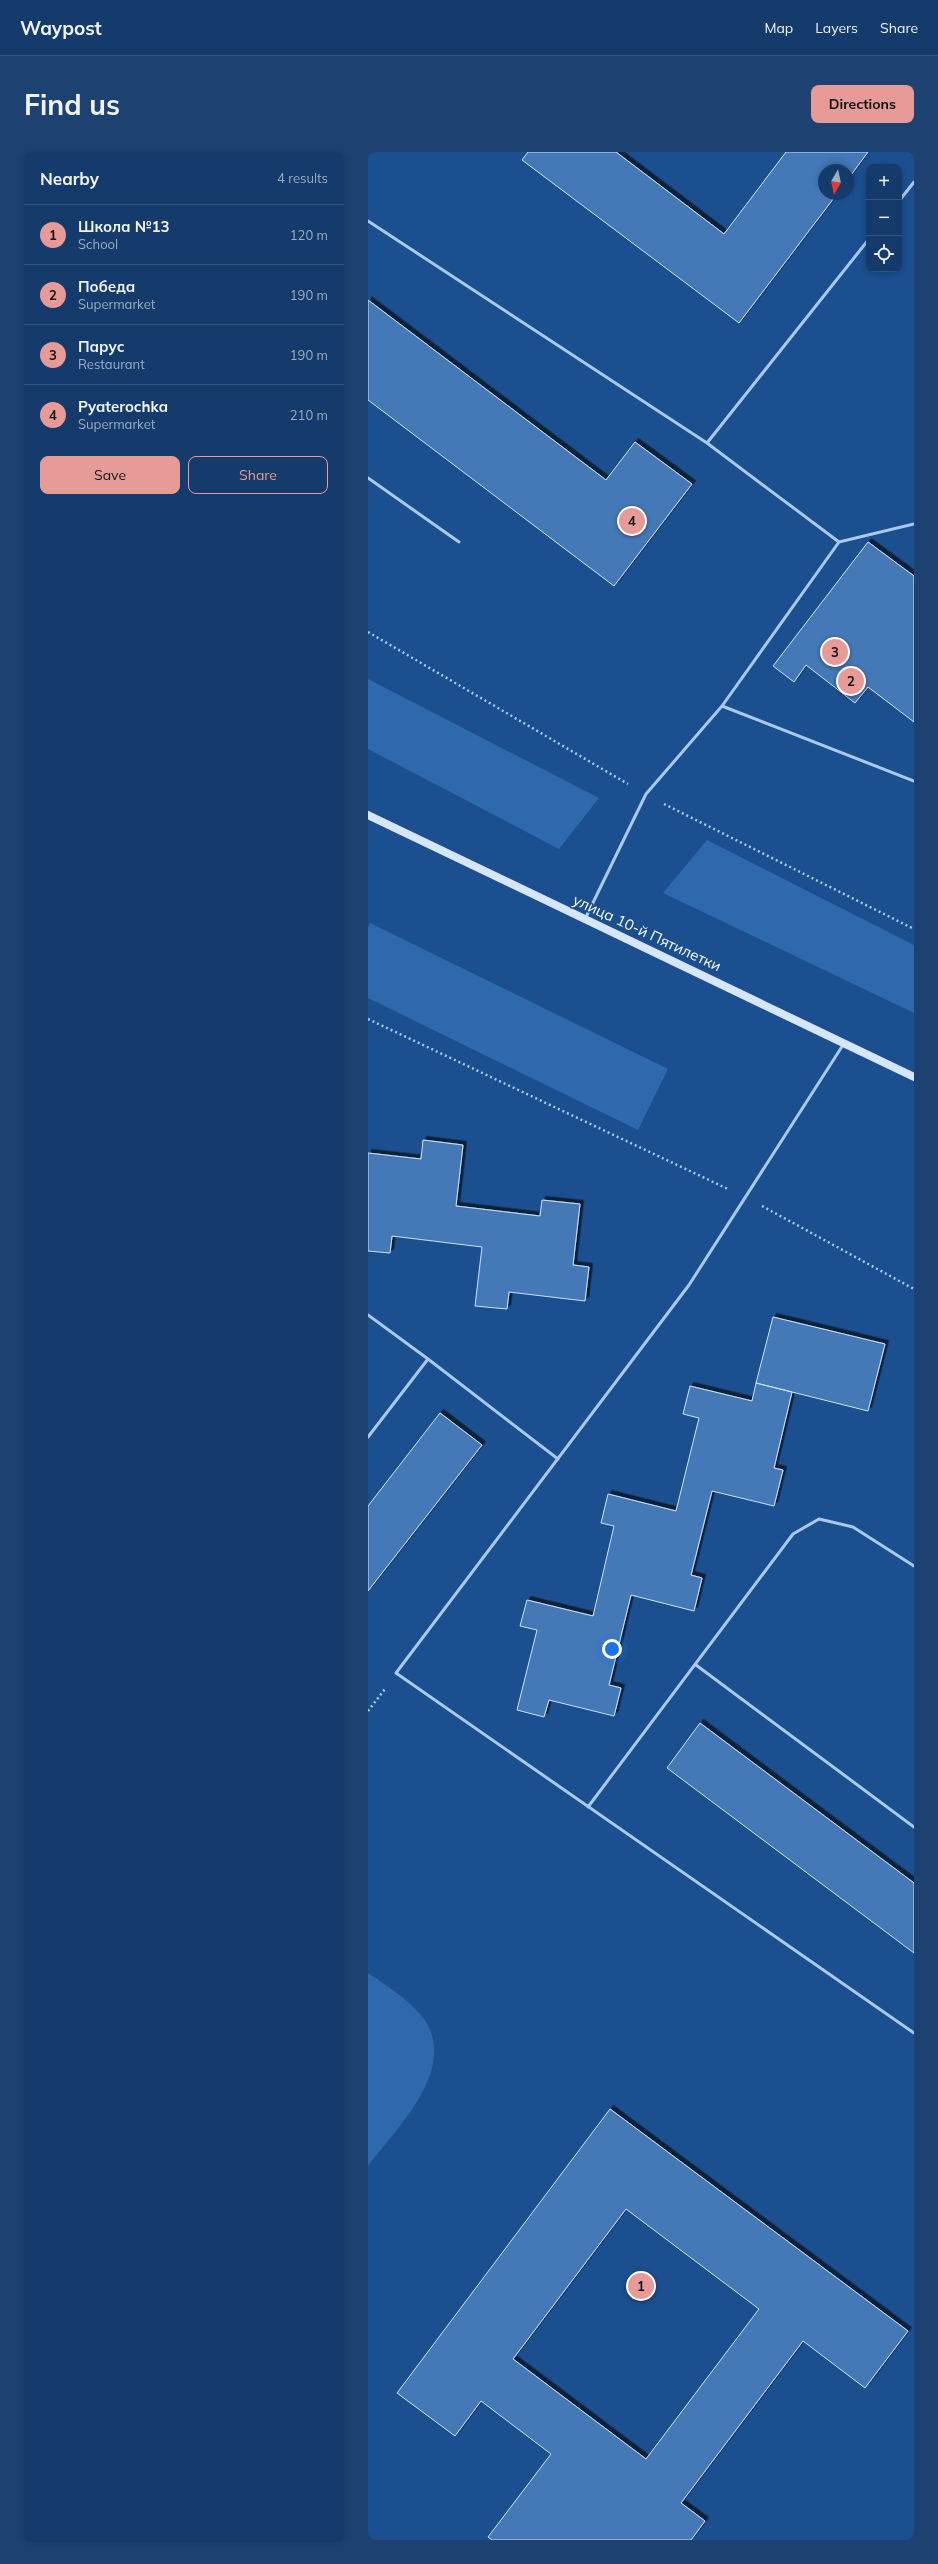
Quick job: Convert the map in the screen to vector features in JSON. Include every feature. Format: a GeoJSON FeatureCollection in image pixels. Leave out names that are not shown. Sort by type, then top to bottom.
{"type":"FeatureCollection","features":[{"type":"Feature","properties":{"kind":"main road","name":"улица 10-й Пятилетки"},"geometry":{"type":"LineString","coordinates":[[368,815],[844,1042],[914,1077]]}},
{"type":"Feature","properties":{"kind":"lane"},"geometry":{"type":"LineString","coordinates":[[900,200],[914,182]]}},
{"type":"Feature","properties":{"kind":"lane"},"geometry":{"type":"LineString","coordinates":[[368,221],[707,443],[838,542]]}},
{"type":"Feature","properties":{"kind":"lane"},"geometry":{"type":"LineString","coordinates":[[707,443],[866,243]]}},
{"type":"Feature","properties":{"kind":"lane"},"geometry":{"type":"LineString","coordinates":[[368,478],[459,542]]}},
{"type":"Feature","properties":{"kind":"lane"},"geometry":{"type":"LineString","coordinates":[[585,919],[646,794],[722,706],[838,542],[914,524]]}},
{"type":"Feature","properties":{"kind":"lane"},"geometry":{"type":"LineString","coordinates":[[722,706],[914,781]]}},
{"type":"Feature","properties":{"kind":"lane"},"geometry":{"type":"LineString","coordinates":[[844,1042],[689,1285],[396,1673],[914,2033]]}},
{"type":"Feature","properties":{"kind":"lane"},"geometry":{"type":"LineString","coordinates":[[368,1315],[558,1459]]}},
{"type":"Feature","properties":{"kind":"lane"},"geometry":{"type":"LineString","coordinates":[[368,1437],[428,1359]]}},
{"type":"Feature","properties":{"kind":"lane"},"geometry":{"type":"LineString","coordinates":[[588,1807],[793,1534],[820,1519],[853,1527],[914,1566]]}},
{"type":"Feature","properties":{"kind":"lane"},"geometry":{"type":"LineString","coordinates":[[696,1665],[914,1827]]}},
{"type":"Feature","properties":{"kind":"path"},"geometry":{"type":"LineString","coordinates":[[368,1019],[746,1197],[914,1289]]}},
{"type":"Feature","properties":{"kind":"path"},"geometry":{"type":"LineString","coordinates":[[368,1711],[396,1673]]}},
{"type":"Feature","properties":{"kind":"shaded area"},"geometry":{"type":"Polygon","coordinates":[[[368,679],[599,798],[559,849],[368,749],[368,679]]]}},
{"type":"Feature","properties":{"kind":"shaded area"},"geometry":{"type":"Polygon","coordinates":[[[707,840],[914,945],[914,1013],[663,893],[707,840]]]}},
{"type":"Feature","properties":{"kind":"shaded area"},"geometry":{"type":"Polygon","coordinates":[[[370,923],[668,1069],[638,1130],[368,998],[368,927],[370,923]]]}},
{"type":"Feature","properties":{"kind":"shaded area"},"geometry":{"type":"Polygon","coordinates":[[[368,1973],[400,1995],[421,2015],[426,2022],[433,2041],[434,2060],[428,2080],[419,2099],[407,2117],[368,2166],[368,1973]]]}},
{"type":"Feature","properties":{"kind":"building"},"geometry":{"type":"Polygon","coordinates":[[[528,152],[616,152],[724,234],[786,152],[868,152],[854,171],[854,164],[818,164],[818,200],[832,200],[739,323],[522,160],[528,152]]]}},
{"type":"Feature","properties":{"kind":"building"},"geometry":{"type":"Polygon","coordinates":[[[368,300],[606,480],[635,442],[692,484],[614,586],[368,400],[368,300]]]}},
{"type":"Feature","properties":{"kind":"building"},"geometry":{"type":"Polygon","coordinates":[[[868,542],[914,576],[914,722],[868,687],[855,703],[806,665],[794,682],[773,666],[868,542]]]}},
{"type":"Feature","properties":{"kind":"building"},"geometry":{"type":"Polygon","coordinates":[[[423,1140],[463,1145],[456,1206],[540,1216],[542,1200],[580,1204],[573,1265],[589,1267],[585,1301],[509,1292],[507,1309],[475,1306],[482,1247],[392,1236],[390,1253],[368,1251],[368,1153],[421,1159],[423,1140]]]}},
{"type":"Feature","properties":{"kind":"building"},"geometry":{"type":"Polygon","coordinates":[[[773,1317],[885,1344],[868,1411],[756,1383],[773,1317]]]}},
{"type":"Feature","properties":{"kind":"building"},"geometry":{"type":"Polygon","coordinates":[[[756,1383],[792,1392],[774,1468],[783,1470],[774,1506],[712,1491],[691,1575],[702,1578],[694,1611],[631,1595],[609,1685],[621,1688],[614,1716],[549,1700],[544,1717],[517,1710],[537,1630],[520,1626],[527,1600],[593,1616],[614,1526],[601,1523],[608,1494],[676,1511],[699,1418],[683,1414],[690,1386],[752,1401],[756,1383]]]}},
{"type":"Feature","properties":{"kind":"building"},"geometry":{"type":"Polygon","coordinates":[[[440,1413],[482,1445],[368,1591],[368,1506],[440,1413]]]}},
{"type":"Feature","properties":{"kind":"building"},"geometry":{"type":"Polygon","coordinates":[[[700,1723],[914,1883],[914,1953],[667,1768],[700,1723]]]}},
{"type":"Feature","properties":{"kind":"building"},"geometry":{"type":"Polygon","coordinates":[[[610,2109],[908,2331],[865,2388],[803,2341],[681,2503],[705,2521],[691,2540],[492,2540],[488,2537],[551,2454],[481,2401],[455,2436],[397,2393],[610,2109]],[[626,2209],[513,2359],[646,2459],[759,2309],[626,2209]]]}},
{"type":"Feature","properties":{"kind":"place","name":"Pyaterochka"},"geometry":{"type":"Point","coordinates":[632,521]}},
{"type":"Feature","properties":{"kind":"place","name":"Парус"},"geometry":{"type":"Point","coordinates":[835,652]}},
{"type":"Feature","properties":{"kind":"place","name":"Победа"},"geometry":{"type":"Point","coordinates":[851,681]}},
{"type":"Feature","properties":{"kind":"place","name":"Школа №13"},"geometry":{"type":"Point","coordinates":[641,2286]}}]}
